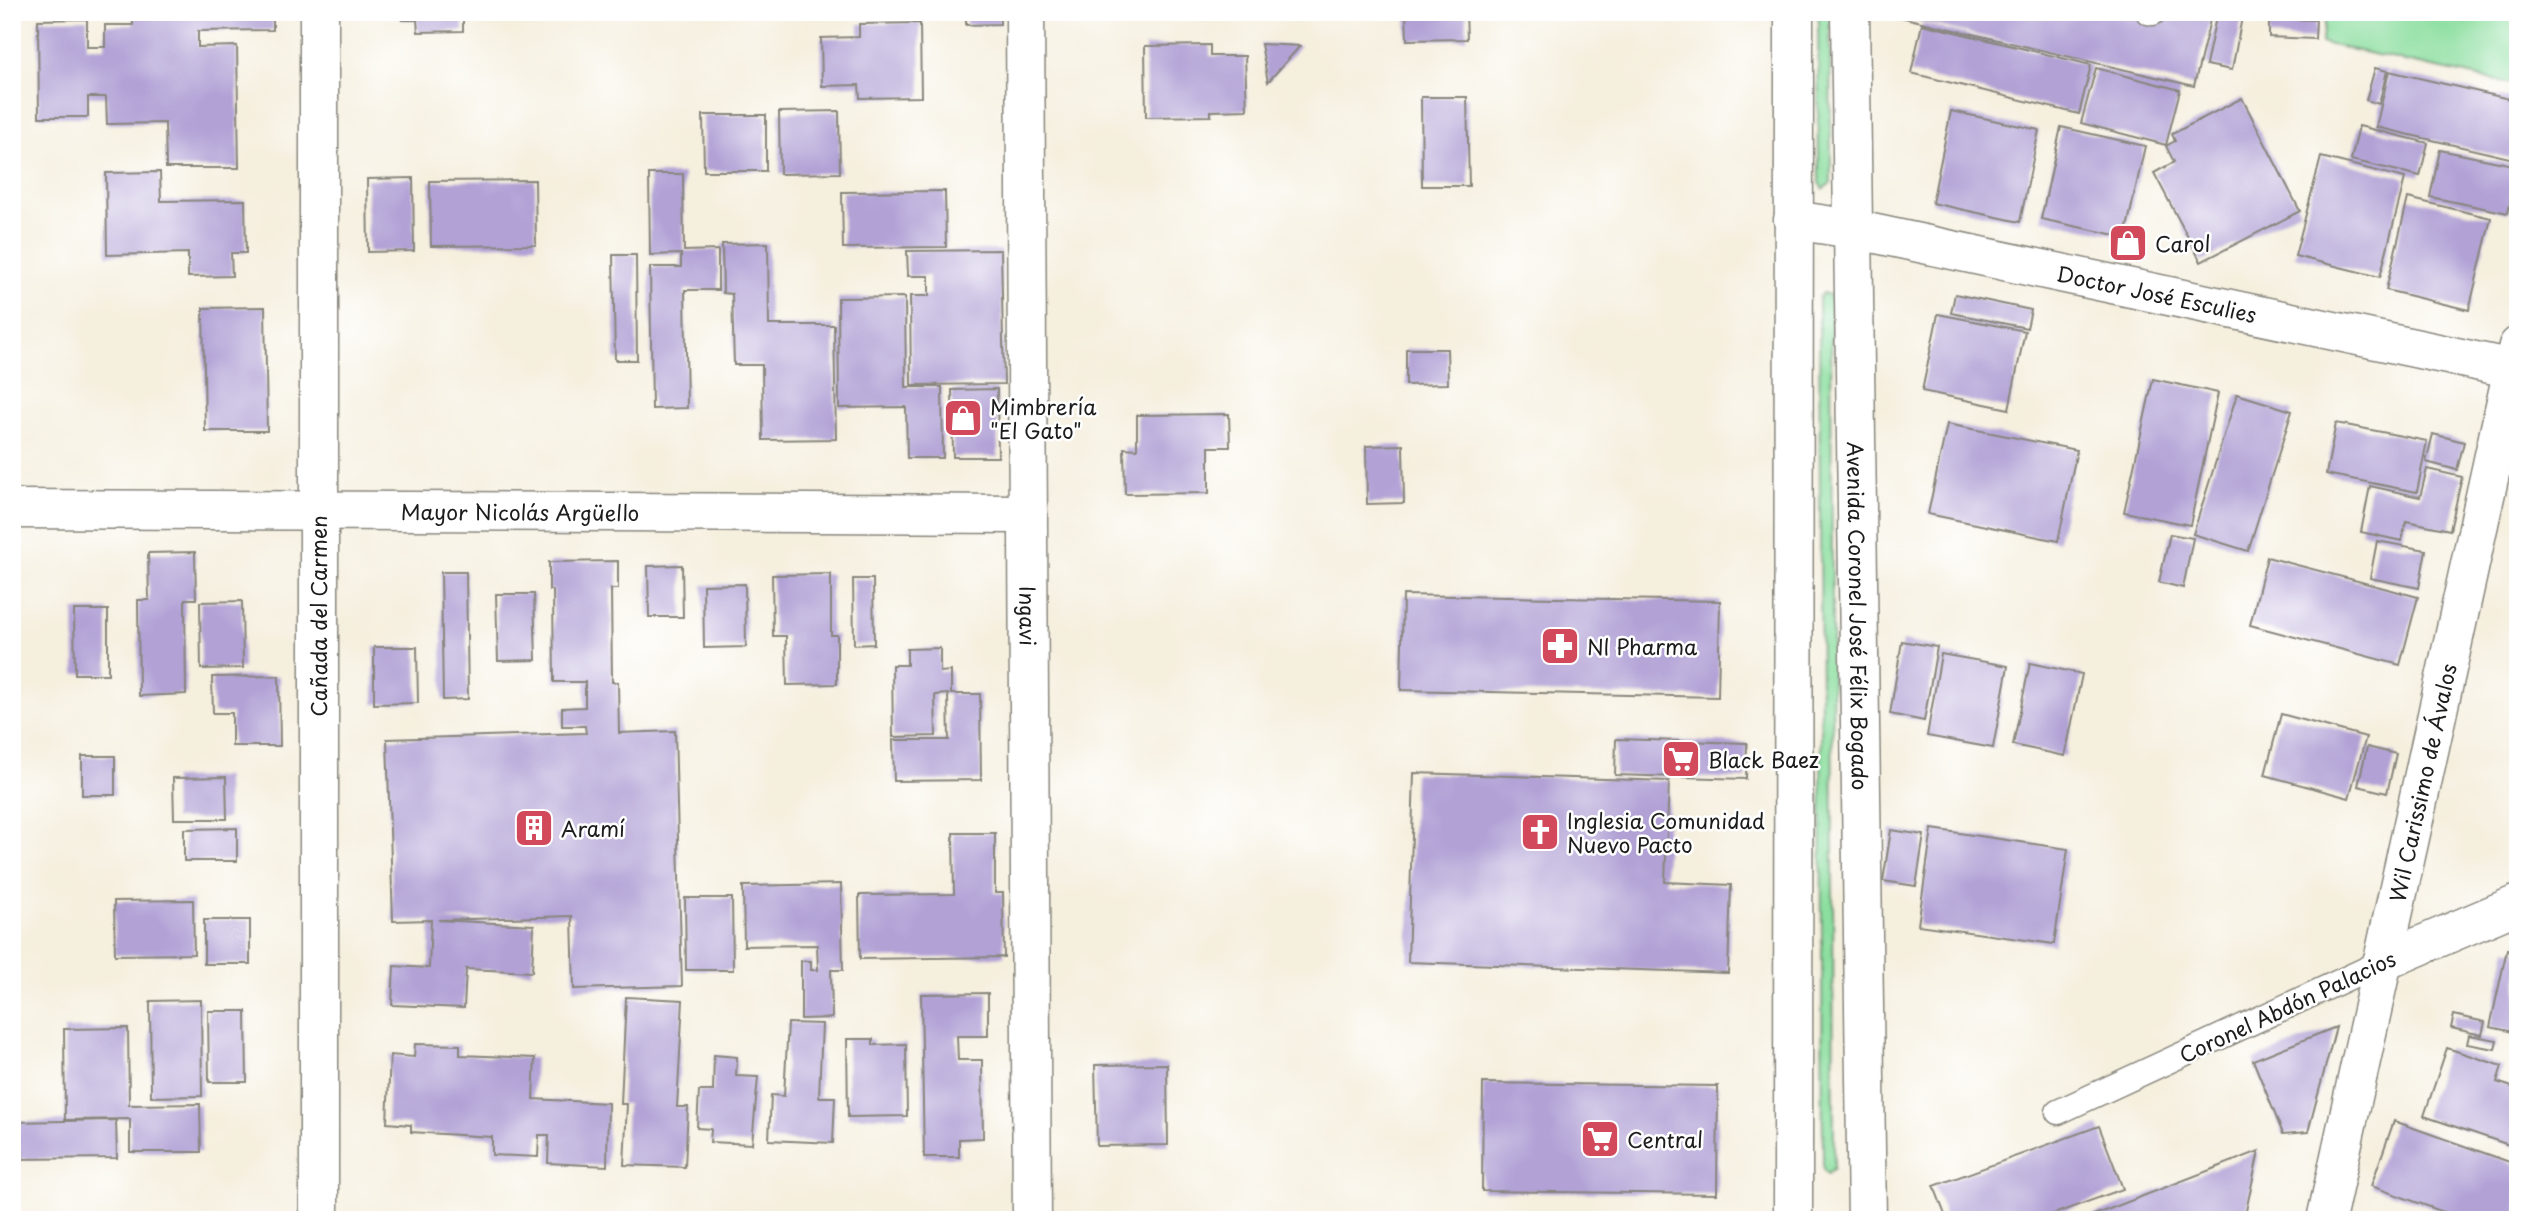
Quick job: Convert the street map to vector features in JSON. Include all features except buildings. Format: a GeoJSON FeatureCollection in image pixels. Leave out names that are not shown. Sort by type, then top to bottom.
{"type":"FeatureCollection","features":[{"type":"Feature","properties":{"kind":"street","name":"Cañada del Carmen"},"geometry":{"type":"LineString","coordinates":[[318,1220],[319,12]]}},
{"type":"Feature","properties":{"kind":"street","name":"Ingavi"},"geometry":{"type":"LineString","coordinates":[[1025,12],[1032,1220]]}},
{"type":"Feature","properties":{"kind":"street"},"geometry":{"type":"LineString","coordinates":[[1793,1220],[1794,12]]}},
{"type":"Feature","properties":{"kind":"street","name":"Avenida Coronel José Félix Bogado"},"geometry":{"type":"LineString","coordinates":[[1850,12],[1867,1220]]}},
{"type":"Feature","properties":{"kind":"street","name":"Doctor José Esculies"},"geometry":{"type":"LineString","coordinates":[[1793,220],[1853,229],[2516,362]]}},
{"type":"Feature","properties":{"kind":"street","name":"Wil Carissimo de Ávalos"},"geometry":{"type":"LineString","coordinates":[[2326,1220],[2516,362]]}},
{"type":"Feature","properties":{"kind":"street","name":"Mayor Nicolás Argüello"},"geometry":{"type":"LineString","coordinates":[[12,509],[1028,514]]}},
{"type":"Feature","properties":{"kind":"street","name":"Coronel Abdón Palacios"},"geometry":{"type":"LineString","coordinates":[[2382,962],[2518,904]]}},
{"type":"Feature","properties":{"kind":"lane","name":"Coronel Abdón Palacios"},"geometry":{"type":"LineString","coordinates":[[2058,1112],[2382,962]]}},
{"type":"Feature","properties":{"kind":"green space"},"geometry":{"type":"Polygon","coordinates":[[[1818,12],[1830,12],[1831,183],[1823,189],[1819,183],[1818,12]]]}},
{"type":"Feature","properties":{"kind":"green space"},"geometry":{"type":"Polygon","coordinates":[[[2327,12],[2518,12],[2518,59],[2512,84],[2321,43],[2327,12]]]}},
{"type":"Feature","properties":{"kind":"green space"},"geometry":{"type":"Polygon","coordinates":[[[1823,293],[1830,295],[1831,299],[1834,1168],[1827,1174],[1823,1169],[1819,298],[1823,293]]]}},
{"type":"Feature","properties":{"kind":"place","name":"Carol"},"geometry":{"type":"Point","coordinates":[2128,243]}},
{"type":"Feature","properties":{"kind":"place","name":"Mimbrería \"El Gato\""},"geometry":{"type":"Point","coordinates":[963,418]}},
{"type":"Feature","properties":{"kind":"place","name":"Nl Pharma"},"geometry":{"type":"Point","coordinates":[1560,646]}},
{"type":"Feature","properties":{"kind":"place","name":"Black Baez"},"geometry":{"type":"Point","coordinates":[1681,759]}},
{"type":"Feature","properties":{"kind":"place","name":"Aramí"},"geometry":{"type":"Point","coordinates":[534,828]}},
{"type":"Feature","properties":{"kind":"place","name":"Inglesia Comunidad Nuevo Pacto"},"geometry":{"type":"Point","coordinates":[1540,832]}},
{"type":"Feature","properties":{"kind":"place","name":"Central"},"geometry":{"type":"Point","coordinates":[1600,1139]}}]}
